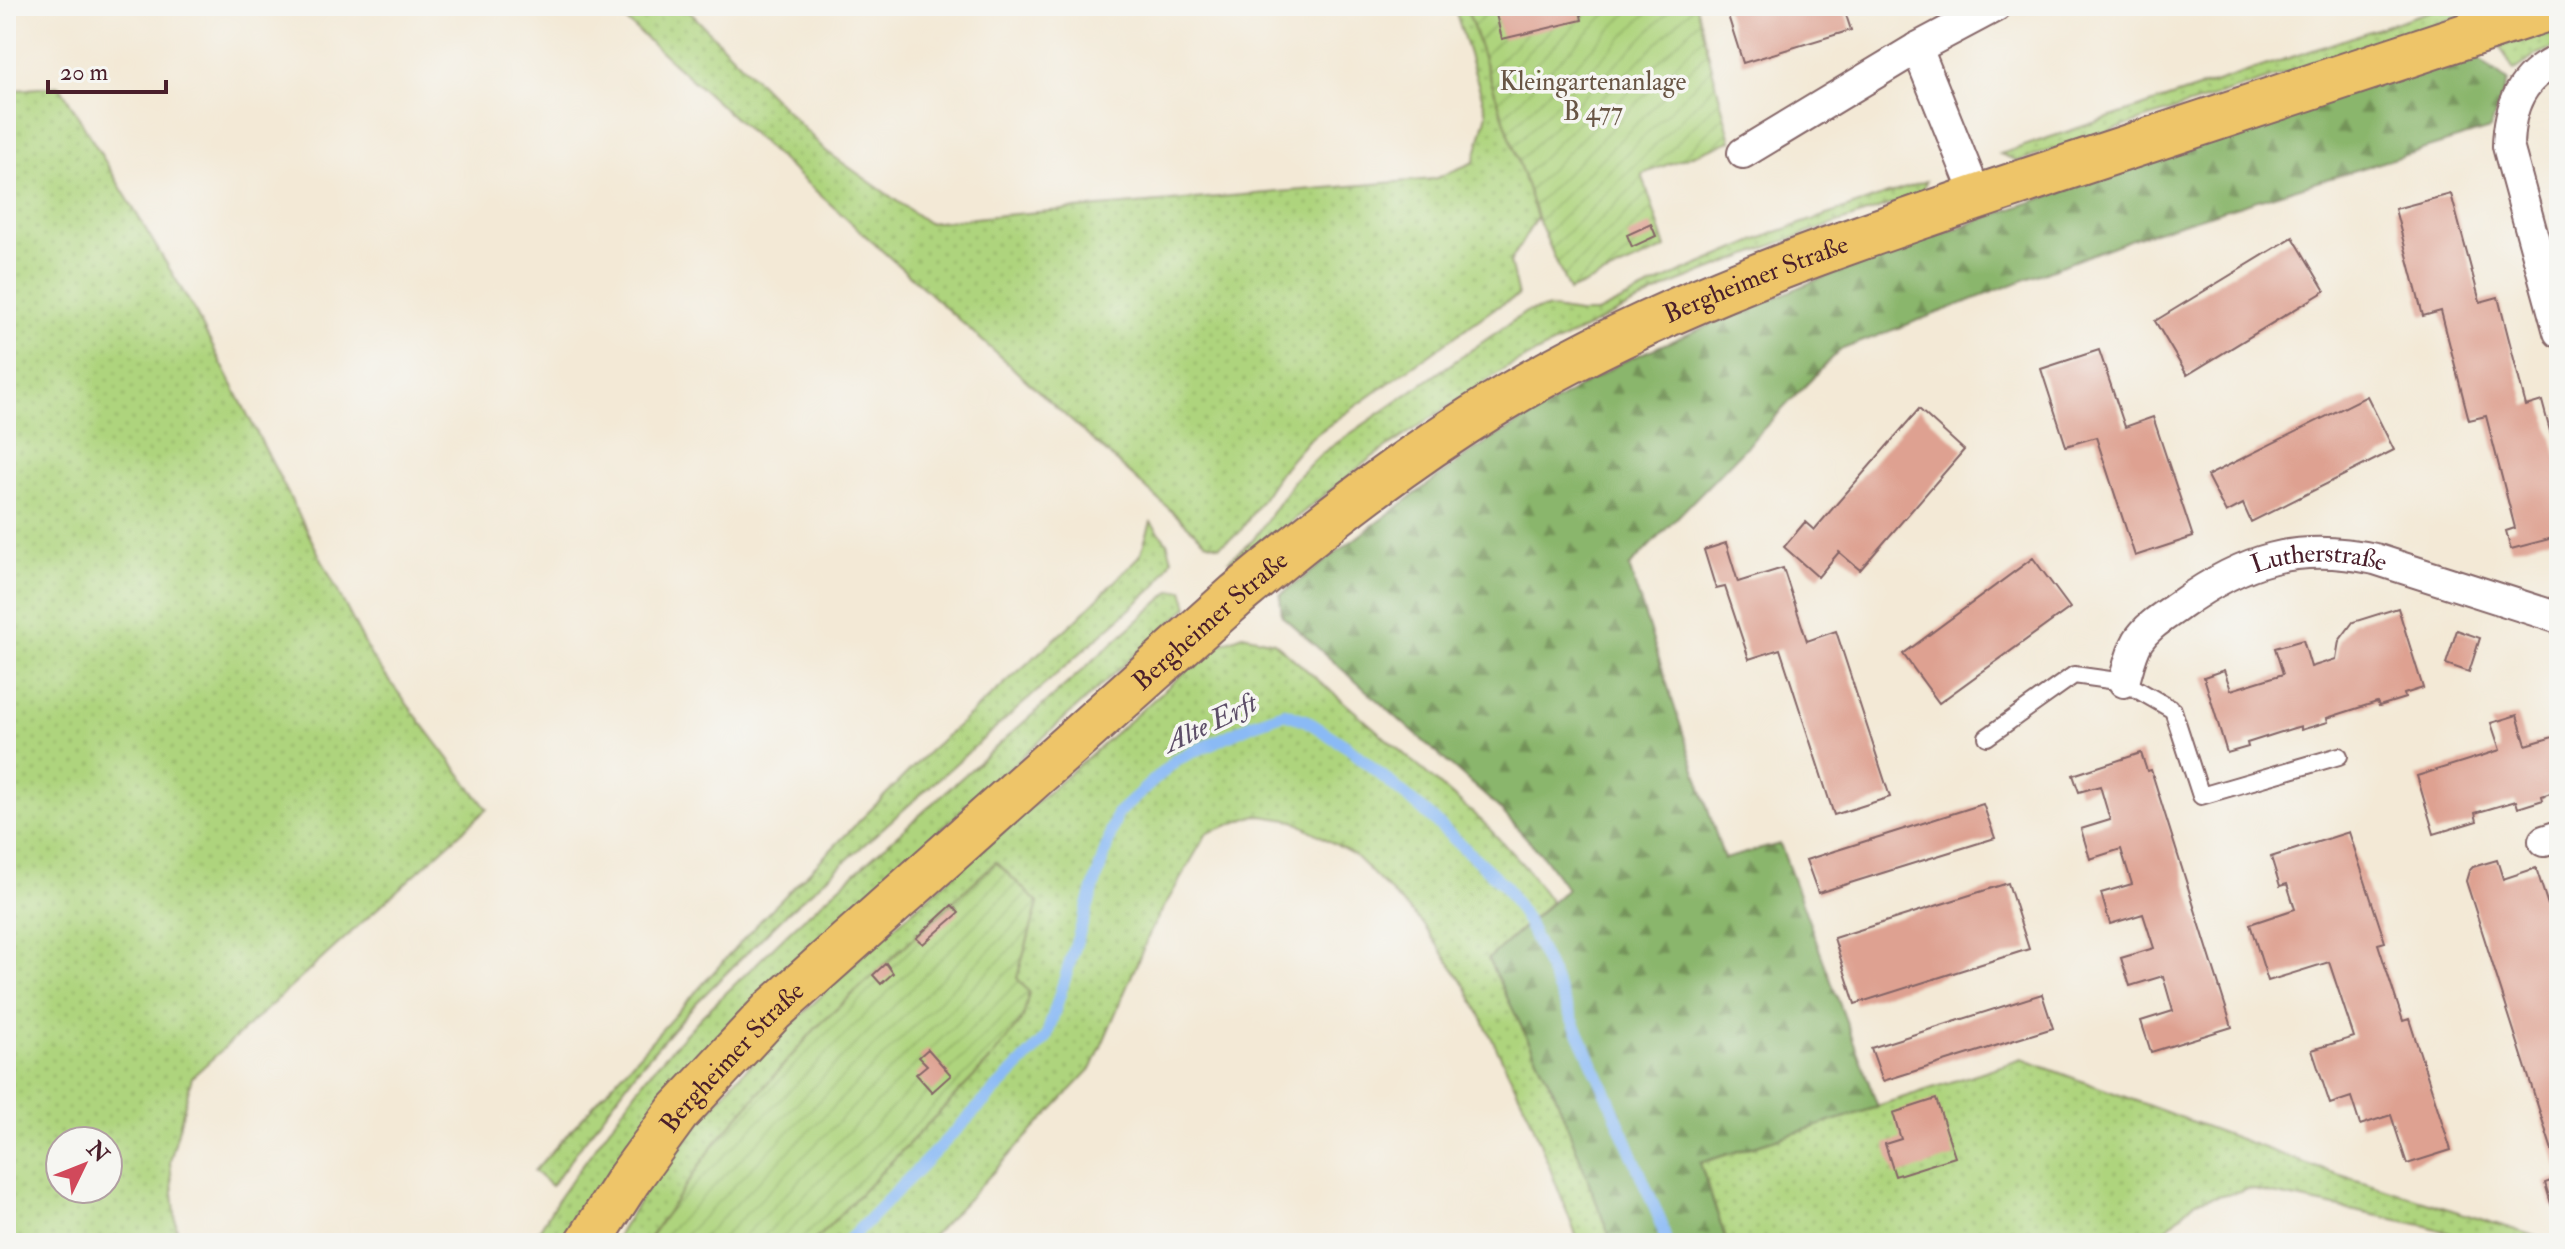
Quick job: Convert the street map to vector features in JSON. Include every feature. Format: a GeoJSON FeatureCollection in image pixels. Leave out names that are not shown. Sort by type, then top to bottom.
{"type":"FeatureCollection","features":[{"type":"Feature","properties":{"kind":"main road","name":"Bergheimer Straße"},"geometry":{"type":"LineString","coordinates":[[588,1243],[677,1113],[773,1010],[1304,538],[1389,473],[1472,418],[1571,361],[1685,304],[1795,260],[2556,6]]}},
{"type":"Feature","properties":{"kind":"street"},"geometry":{"type":"LineString","coordinates":[[1743,153],[1917,48],[1996,6]]}},
{"type":"Feature","properties":{"kind":"street"},"geometry":{"type":"LineString","coordinates":[[1917,48],[1977,197]]}},
{"type":"Feature","properties":{"kind":"street"},"geometry":{"type":"LineString","coordinates":[[2559,60],[2545,66],[2520,90],[2508,125],[2508,146],[2559,332]]}},
{"type":"Feature","properties":{"kind":"street","name":"Lutherstraße"},"geometry":{"type":"LineString","coordinates":[[2124,682],[2139,641],[2151,626],[2226,577],[2259,562],[2291,554],[2345,552],[2375,559],[2559,618]]}},
{"type":"Feature","properties":{"kind":"lane"},"geometry":{"type":"LineString","coordinates":[[1987,737],[2074,675],[2124,682],[2173,710],[2201,796],[2339,756]]}},
{"type":"Feature","properties":{"kind":"green space"},"geometry":{"type":"Polygon","coordinates":[[[610,6],[684,6],[826,151],[928,223],[1434,179],[1474,162],[1487,113],[1454,6],[1466,6],[1537,217],[1510,262],[1518,296],[1495,308],[1308,440],[1281,471],[1239,533],[1219,546],[1206,542],[610,6]]]}},
{"type":"Feature","properties":{"kind":"green space","name":"Kleingartenanlage B 477"},"geometry":{"type":"Polygon","coordinates":[[[1466,6],[1696,6],[1731,141],[1642,174],[1666,248],[1569,291],[1537,217],[1466,6]]]}},
{"type":"Feature","properties":{"kind":"green space"},"geometry":{"type":"Polygon","coordinates":[[[2445,6],[2492,6],[2018,161],[2000,154],[2445,6]]]}},
{"type":"Feature","properties":{"kind":"green space"},"geometry":{"type":"Polygon","coordinates":[[[2559,27],[2559,46],[2538,54],[2514,71],[2500,46],[2559,27]]]}},
{"type":"Feature","properties":{"kind":"green space"},"geometry":{"type":"Polygon","coordinates":[[[2469,52],[2507,81],[2490,129],[2137,237],[1840,350],[1629,567],[1724,859],[1780,844],[1878,1107],[1700,1163],[1727,1243],[1612,1243],[1556,1096],[1488,959],[1567,889],[1542,855],[1500,809],[1282,616],[1280,595],[1474,450],[1622,362],[1814,281],[1982,219],[2469,52]]]}},
{"type":"Feature","properties":{"kind":"green space"},"geometry":{"type":"Polygon","coordinates":[[[60,86],[193,308],[372,658],[487,809],[192,1077],[170,1162],[178,1243],[6,1243],[6,91],[60,86]]]}},
{"type":"Feature","properties":{"kind":"green space"},"geometry":{"type":"Polygon","coordinates":[[[1926,181],[1922,194],[1779,243],[1674,284],[1506,368],[1371,458],[1238,564],[1229,560],[1253,540],[1295,479],[1321,454],[1526,312],[1547,308],[1597,313],[1677,274],[1774,233],[1926,181]]]}},
{"type":"Feature","properties":{"kind":"green space"},"geometry":{"type":"Polygon","coordinates":[[[1151,522],[1167,542],[1172,559],[1157,585],[787,913],[694,1005],[638,1069],[551,1186],[534,1171],[758,923],[929,751],[1076,620],[1140,556],[1151,522]]]}},
{"type":"Feature","properties":{"kind":"green space"},"geometry":{"type":"Polygon","coordinates":[[[1183,590],[1188,607],[774,980],[628,1145],[561,1243],[531,1243],[560,1196],[647,1076],[701,1017],[793,928],[1171,591],[1183,590]]]}},
{"type":"Feature","properties":{"kind":"green space"},"geometry":{"type":"Polygon","coordinates":[[[1243,635],[1274,642],[1483,822],[1525,867],[1551,902],[1488,959],[1556,1096],[1612,1243],[1579,1243],[1528,1112],[1467,988],[1422,923],[1354,855],[1294,821],[1256,815],[1207,833],[1152,928],[1092,1068],[926,1243],[812,1243],[990,1060],[1038,903],[996,862],[816,1028],[716,1142],[646,1243],[613,1243],[647,1188],[735,1080],[868,950],[1217,645],[1243,635]]]}},
{"type":"Feature","properties":{"kind":"green space"},"geometry":{"type":"Polygon","coordinates":[[[996,862],[1038,903],[1017,978],[1029,992],[1023,1018],[990,1060],[812,1243],[646,1243],[716,1142],[816,1028],[996,862]]]}},
{"type":"Feature","properties":{"kind":"green space"},"geometry":{"type":"Polygon","coordinates":[[[2022,1059],[2318,1168],[2557,1243],[2480,1243],[2427,1226],[2249,1189],[2196,1201],[2151,1243],[1727,1243],[1700,1163],[2022,1059]]]}},
{"type":"Feature","properties":{"kind":"building"},"geometry":{"type":"Polygon","coordinates":[[[1494,6],[1579,6],[1582,20],[1502,39],[1494,6]]]}},
{"type":"Feature","properties":{"kind":"building"},"geometry":{"type":"Polygon","coordinates":[[[1725,6],[1843,6],[1851,30],[1743,63],[1725,6]]]}},
{"type":"Feature","properties":{"kind":"building"},"geometry":{"type":"Polygon","coordinates":[[[2451,194],[2480,302],[2498,297],[2526,406],[2542,401],[2559,465],[2559,517],[2552,519],[2557,537],[2511,549],[2506,531],[2515,528],[2486,416],[2469,420],[2441,311],[2423,316],[2395,209],[2451,194]]]}},
{"type":"Feature","properties":{"kind":"building"},"geometry":{"type":"Polygon","coordinates":[[[1651,224],[1656,236],[1632,247],[1627,235],[1651,224]]]}},
{"type":"Feature","properties":{"kind":"building"},"geometry":{"type":"Polygon","coordinates":[[[2293,237],[2325,291],[2187,375],[2155,321],[2293,237]]]}},
{"type":"Feature","properties":{"kind":"building"},"geometry":{"type":"Polygon","coordinates":[[[2099,350],[2125,427],[2153,417],[2193,537],[2135,556],[2096,437],[2066,446],[2041,369],[2099,350]]]}},
{"type":"Feature","properties":{"kind":"building"},"geometry":{"type":"Polygon","coordinates":[[[2367,396],[2394,450],[2251,522],[2243,504],[2226,513],[2207,476],[2367,396]]]}},
{"type":"Feature","properties":{"kind":"building"},"geometry":{"type":"Polygon","coordinates":[[[1919,409],[1964,450],[1860,570],[1839,552],[1818,577],[1784,547],[1805,522],[1814,530],[1919,409]]]}},
{"type":"Feature","properties":{"kind":"building"},"geometry":{"type":"Polygon","coordinates":[[[1726,543],[1738,582],[1783,568],[1807,641],[1836,631],[1890,797],[1834,815],[1780,649],[1749,659],[1725,587],[1716,589],[1704,550],[1726,543]]]}},
{"type":"Feature","properties":{"kind":"building"},"geometry":{"type":"Polygon","coordinates":[[[2033,558],[2070,608],[1939,703],[1903,654],[2033,558]]]}},
{"type":"Feature","properties":{"kind":"building"},"geometry":{"type":"Polygon","coordinates":[[[2398,608],[2423,688],[2404,694],[2405,698],[2379,706],[2377,702],[2327,718],[2328,722],[2301,730],[2301,726],[2294,728],[2227,753],[2204,677],[2224,670],[2231,690],[2283,674],[2275,648],[2303,640],[2311,667],[2336,659],[2339,641],[2353,622],[2398,608]]]}},
{"type":"Feature","properties":{"kind":"building"},"geometry":{"type":"Polygon","coordinates":[[[2457,630],[2480,638],[2469,672],[2446,664],[2457,630]]]}},
{"type":"Feature","properties":{"kind":"building"},"geometry":{"type":"Polygon","coordinates":[[[2559,711],[2559,790],[2542,796],[2543,800],[2518,808],[2516,801],[2475,813],[2477,821],[2434,834],[2417,776],[2500,750],[2491,723],[2517,715],[2526,745],[2553,737],[2553,717],[2559,711]]]}},
{"type":"Feature","properties":{"kind":"building"},"geometry":{"type":"Polygon","coordinates":[[[2141,753],[2147,771],[2151,770],[2232,1027],[2151,1052],[2141,1021],[2173,1011],[2163,976],[2130,986],[2121,958],[2154,948],[2143,914],[2110,924],[2101,893],[2132,884],[2121,849],[2090,859],[2081,829],[2110,820],[2100,786],[2079,792],[2073,775],[2141,753]]]}},
{"type":"Feature","properties":{"kind":"building"},"geometry":{"type":"Polygon","coordinates":[[[1983,804],[1995,838],[1818,893],[1806,860],[1983,804]]]}},
{"type":"Feature","properties":{"kind":"building"},"geometry":{"type":"Polygon","coordinates":[[[2349,832],[2385,942],[2378,944],[2403,1021],[2409,1019],[2451,1150],[2407,1164],[2391,1115],[2360,1125],[2351,1097],[2330,1104],[2312,1050],[2354,1037],[2329,962],[2268,981],[2250,924],[2295,909],[2287,884],[2280,886],[2271,857],[2349,832]]]}},
{"type":"Feature","properties":{"kind":"building"},"geometry":{"type":"Polygon","coordinates":[[[2497,860],[2503,879],[2536,868],[2559,939],[2559,1172],[2466,881],[2473,867],[2497,860]]]}},
{"type":"Feature","properties":{"kind":"building"},"geometry":{"type":"Polygon","coordinates":[[[2008,883],[2029,949],[1855,1004],[1834,938],[2008,883]]]}},
{"type":"Feature","properties":{"kind":"building"},"geometry":{"type":"Polygon","coordinates":[[[952,905],[959,913],[923,944],[916,938],[952,905]]]}},
{"type":"Feature","properties":{"kind":"building"},"geometry":{"type":"Polygon","coordinates":[[[886,963],[893,973],[881,984],[873,975],[886,963]]]}},
{"type":"Feature","properties":{"kind":"building"},"geometry":{"type":"Polygon","coordinates":[[[2042,994],[2053,1028],[1883,1081],[1871,1048],[2042,994]]]}},
{"type":"Feature","properties":{"kind":"building"},"geometry":{"type":"Polygon","coordinates":[[[928,1049],[951,1075],[932,1092],[916,1074],[927,1065],[919,1057],[928,1049]]]}},
{"type":"Feature","properties":{"kind":"building"},"geometry":{"type":"Polygon","coordinates":[[[1936,1099],[1955,1157],[1895,1176],[1885,1144],[1901,1139],[1893,1113],[1936,1099]]]}},
{"type":"Feature","properties":{"kind":"building"},"geometry":{"type":"Polygon","coordinates":[[[2559,1178],[2559,1205],[2552,1207],[2545,1183],[2559,1178]]]}},
{"type":"Feature","properties":{"kind":"waterway","name":"Alte Erft"},"geometry":{"type":"LineString","coordinates":[[846,1243],[1046,1038],[1117,814],[1176,760],[1253,724],[1285,713],[1307,721],[1349,748],[1424,811],[1504,885],[1527,921],[1607,1095],[1662,1225],[1666,1243]]}}]}
